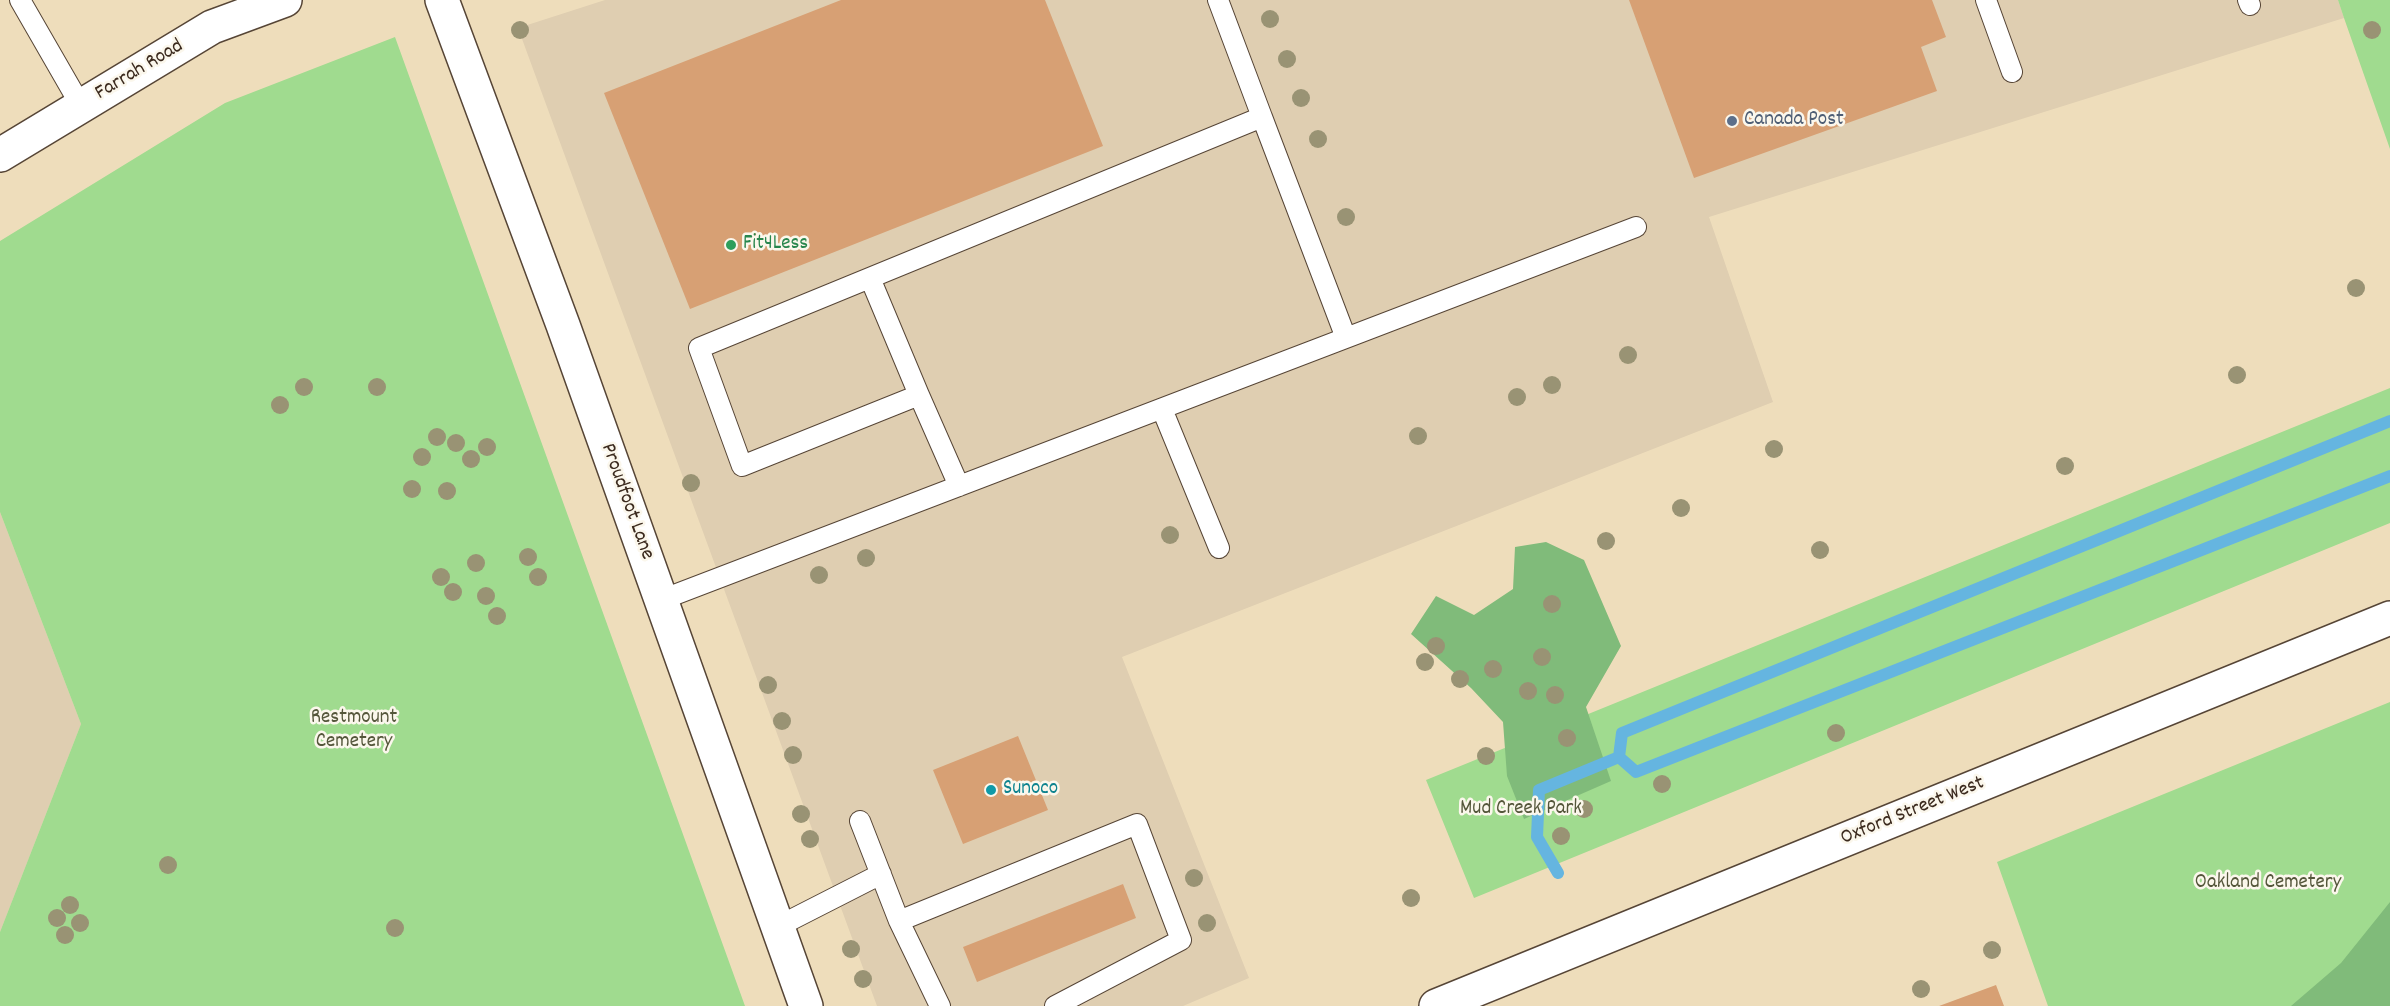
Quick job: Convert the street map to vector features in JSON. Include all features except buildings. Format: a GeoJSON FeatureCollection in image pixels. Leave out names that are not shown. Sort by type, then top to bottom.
{"type":"FeatureCollection","features":[{"type":"Feature","properties":{"kind":"street","name":"Farrah Road"},"geometry":{"type":"LineString","coordinates":[[0,155],[212,27],[285,0]]}},
{"type":"Feature","properties":{"kind":"street","name":"Proudfoot Lane"},"geometry":{"type":"LineString","coordinates":[[442,0],[563,325],[806,1006]]}},
{"type":"Feature","properties":{"kind":"street","name":"Oxford Street West"},"geometry":{"type":"LineString","coordinates":[[1436,1006],[2390,618]]}},
{"type":"Feature","properties":{"kind":"lane"},"geometry":{"type":"LineString","coordinates":[[20,0],[81,106]]}},
{"type":"Feature","properties":{"kind":"lane"},"geometry":{"type":"LineString","coordinates":[[1218,0],[1346,338]]}},
{"type":"Feature","properties":{"kind":"lane"},"geometry":{"type":"LineString","coordinates":[[1986,0],[2012,72]]}},
{"type":"Feature","properties":{"kind":"lane"},"geometry":{"type":"LineString","coordinates":[[919,395],[742,466],[699,348],[1262,117]]}},
{"type":"Feature","properties":{"kind":"lane"},"geometry":{"type":"LineString","coordinates":[[661,600],[1636,227]]}},
{"type":"Feature","properties":{"kind":"lane"},"geometry":{"type":"LineString","coordinates":[[870,278],[959,486]]}},
{"type":"Feature","properties":{"kind":"lane"},"geometry":{"type":"LineString","coordinates":[[1162,409],[1218,548]]}},
{"type":"Feature","properties":{"kind":"lane"},"geometry":{"type":"LineString","coordinates":[[860,820],[899,921],[940,1006]]}},
{"type":"Feature","properties":{"kind":"lane"},"geometry":{"type":"LineString","coordinates":[[899,921],[1137,824],[1181,940],[1057,1006]]}},
{"type":"Feature","properties":{"kind":"lane"},"geometry":{"type":"LineString","coordinates":[[779,926],[881,874]]}},
{"type":"Feature","properties":{"kind":"shaded area"},"geometry":{"type":"Polygon","coordinates":[[[605,0],[2338,0],[2344,18],[1709,217],[1773,402],[1122,657],[1249,978],[1183,1006],[877,1006],[518,28],[605,0]]]}},
{"type":"Feature","properties":{"kind":"shaded area"},"geometry":{"type":"Polygon","coordinates":[[[0,512],[81,724],[0,932],[0,512]]]}},
{"type":"Feature","properties":{"kind":"green space"},"geometry":{"type":"Polygon","coordinates":[[[2338,0],[2390,0],[2390,149],[2344,18],[2338,0]]]}},
{"type":"Feature","properties":{"kind":"green space","name":"Restmount Cemetery"},"geometry":{"type":"Polygon","coordinates":[[[395,37],[745,1006],[0,1006],[0,932],[81,724],[0,512],[0,241],[225,103],[395,37]]]}},
{"type":"Feature","properties":{"kind":"green space","name":"Mud Creek Park"},"geometry":{"type":"Polygon","coordinates":[[[2390,388],[2390,523],[1474,898],[1426,780],[2390,388]]]}},
{"type":"Feature","properties":{"kind":"green space"},"geometry":{"type":"Polygon","coordinates":[[[1546,542],[1584,560],[1621,646],[1586,707],[1611,781],[1524,819],[1507,776],[1503,722],[1471,688],[1411,634],[1436,596],[1474,615],[1513,589],[1515,547],[1546,542]]]}},
{"type":"Feature","properties":{"kind":"green space","name":"Oakland Cemetery"},"geometry":{"type":"Polygon","coordinates":[[[2390,702],[2390,1006],[2048,1006],[1997,862],[2390,702]]]}},
{"type":"Feature","properties":{"kind":"green space"},"geometry":{"type":"Polygon","coordinates":[[[2390,902],[2390,1006],[2291,1006],[2341,963],[2390,902]]]}},
{"type":"Feature","properties":{"kind":"waterway"},"geometry":{"type":"LineString","coordinates":[[1619,757],[1622,733],[2390,421]]}},
{"type":"Feature","properties":{"kind":"waterway"},"geometry":{"type":"LineString","coordinates":[[1619,757],[1636,772],[2390,476]]}},
{"type":"Feature","properties":{"kind":"waterway"},"geometry":{"type":"LineString","coordinates":[[1558,873],[1537,837],[1539,790],[1619,757]]}},
{"type":"Feature","properties":{"kind":"place","name":"Canada Post"},"geometry":{"type":"Point","coordinates":[1732,121]}},
{"type":"Feature","properties":{"kind":"place","name":"Fit4Less"},"geometry":{"type":"Point","coordinates":[731,245]}},
{"type":"Feature","properties":{"kind":"place","name":"Sunoco"},"geometry":{"type":"Point","coordinates":[991,790]}}]}
